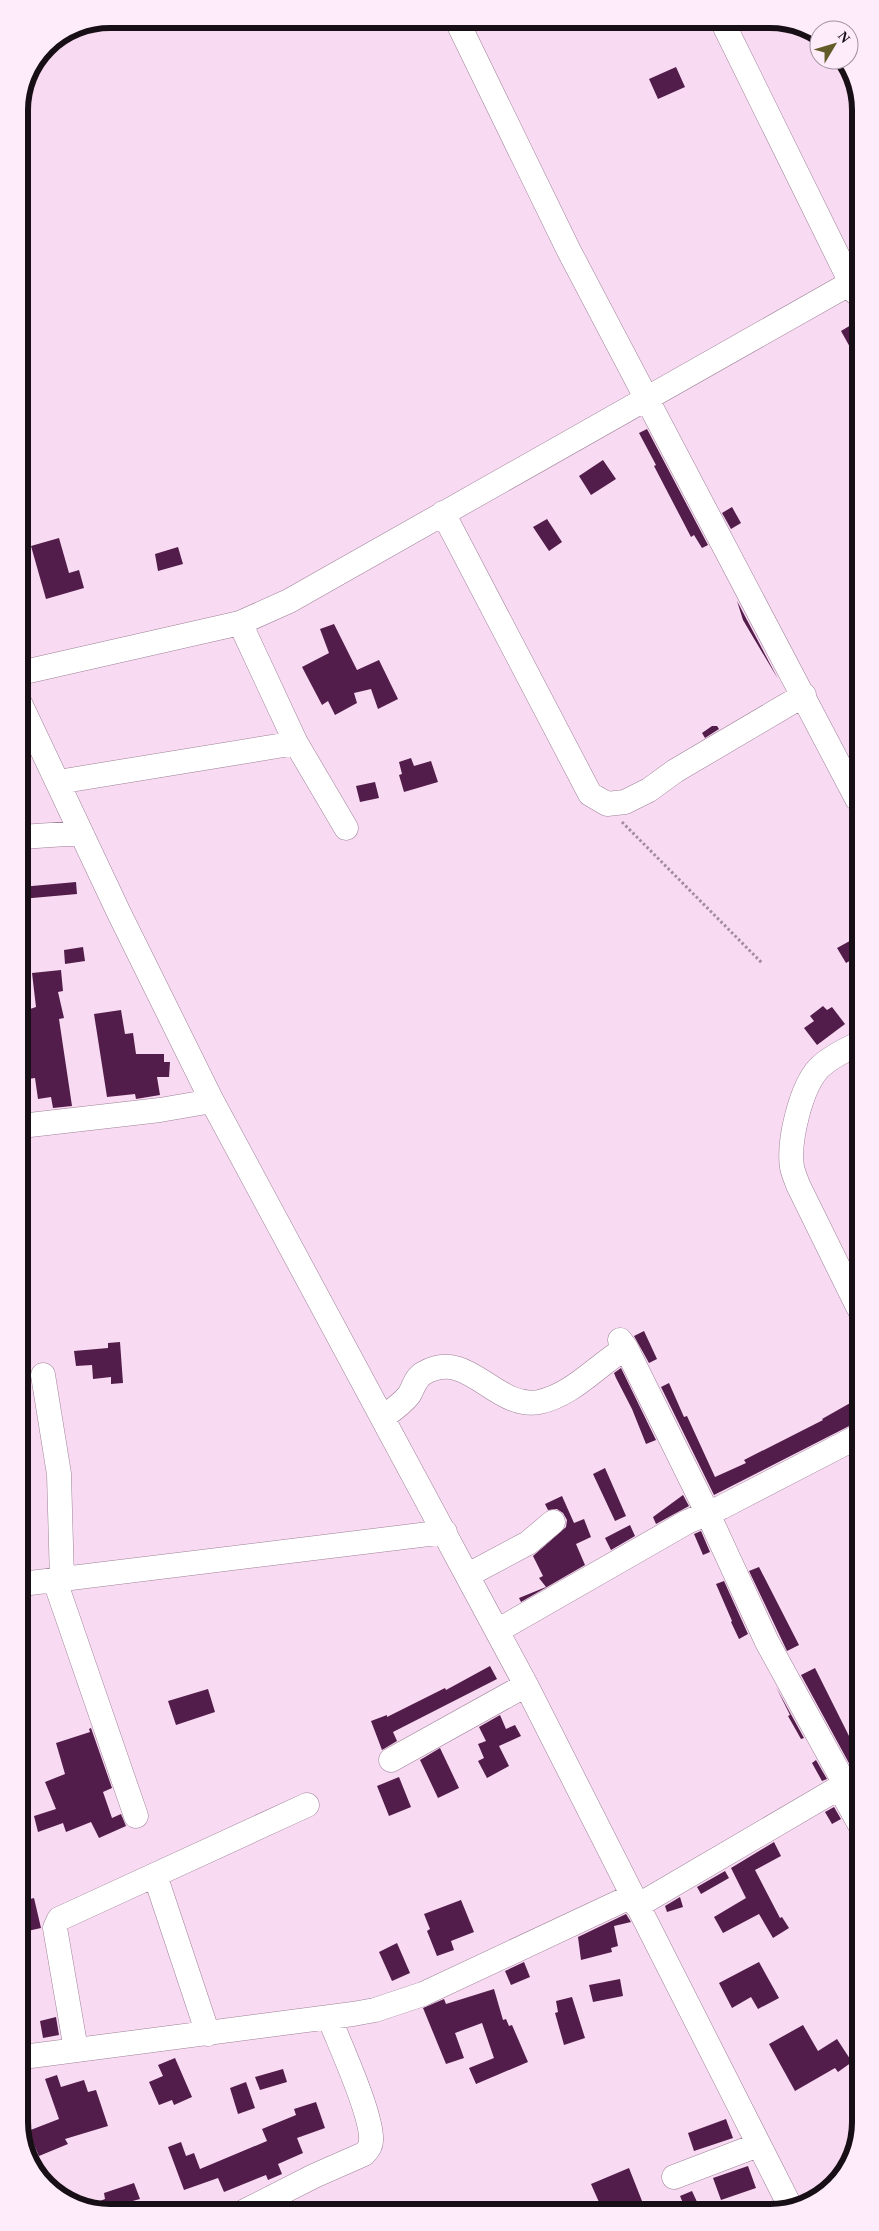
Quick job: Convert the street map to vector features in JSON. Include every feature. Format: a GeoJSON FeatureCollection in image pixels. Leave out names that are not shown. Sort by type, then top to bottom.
{"type":"FeatureCollection","features":[{"type":"Feature","properties":{"kind":"street"},"geometry":{"type":"LineString","coordinates":[[460,28],[569,251],[852,789]]}},
{"type":"Feature","properties":{"kind":"street"},"geometry":{"type":"LineString","coordinates":[[726,28],[852,281]]}},
{"type":"Feature","properties":{"kind":"street"},"geometry":{"type":"LineString","coordinates":[[28,672],[240,623],[289,601],[443,513],[852,286]]}},
{"type":"Feature","properties":{"kind":"street"},"geometry":{"type":"LineString","coordinates":[[443,513],[590,794],[607,804],[625,802],[648,790],[804,695]]}},
{"type":"Feature","properties":{"kind":"street"},"geometry":{"type":"LineString","coordinates":[[240,623],[296,742],[346,828]]}},
{"type":"Feature","properties":{"kind":"street"},"geometry":{"type":"LineString","coordinates":[[28,720],[81,833],[212,1101],[498,1631],[787,2201]]}},
{"type":"Feature","properties":{"kind":"street"},"geometry":{"type":"LineString","coordinates":[[58,782],[296,742]]}},
{"type":"Feature","properties":{"kind":"street"},"geometry":{"type":"LineString","coordinates":[[28,837],[81,833]]}},
{"type":"Feature","properties":{"kind":"street"},"geometry":{"type":"LineString","coordinates":[[852,1048],[820,1068],[808,1082],[799,1108],[792,1145],[792,1166],[798,1185],[852,1295]]}},
{"type":"Feature","properties":{"kind":"street"},"geometry":{"type":"LineString","coordinates":[[28,1125],[160,1110],[212,1101]]}},
{"type":"Feature","properties":{"kind":"street"},"geometry":{"type":"LineString","coordinates":[[383,1417],[400,1405],[422,1374],[432,1369],[444,1366],[456,1367],[471,1373],[507,1398],[523,1402],[538,1402],[554,1398],[574,1386],[611,1357],[623,1344],[708,1514],[767,1642],[848,1782],[852,1796]]}},
{"type":"Feature","properties":{"kind":"street"},"geometry":{"type":"LineString","coordinates":[[43,1374],[59,1474],[59,1581],[136,1816]]}},
{"type":"Feature","properties":{"kind":"street"},"geometry":{"type":"LineString","coordinates":[[498,1631],[687,1522],[708,1514],[852,1440]]}},
{"type":"Feature","properties":{"kind":"street"},"geometry":{"type":"LineString","coordinates":[[468,1575],[528,1543],[553,1522]]}},
{"type":"Feature","properties":{"kind":"street"},"geometry":{"type":"LineString","coordinates":[[28,1584],[446,1532]]}},
{"type":"Feature","properties":{"kind":"street"},"geometry":{"type":"LineString","coordinates":[[391,1760],[526,1685]]}},
{"type":"Feature","properties":{"kind":"street"},"geometry":{"type":"LineString","coordinates":[[28,2056],[208,2034],[375,2010],[423,1994],[635,1901],[848,1782]]}},
{"type":"Feature","properties":{"kind":"street"},"geometry":{"type":"LineString","coordinates":[[76,2050],[55,1928],[57,1922],[62,1917],[307,1805]]}},
{"type":"Feature","properties":{"kind":"street"},"geometry":{"type":"LineString","coordinates":[[155,1875],[208,2034]]}},
{"type":"Feature","properties":{"kind":"street"},"geometry":{"type":"LineString","coordinates":[[260,2203],[364,2154],[370,2147],[372,2139],[367,2117],[329,2017]]}},
{"type":"Feature","properties":{"kind":"street"},"geometry":{"type":"LineString","coordinates":[[674,2177],[758,2146]]}},
{"type":"Feature","properties":{"kind":"path"},"geometry":{"type":"LineString","coordinates":[[607,804],[622,822],[762,963]]}},
{"type":"Feature","properties":{"kind":"building"},"geometry":{"type":"Polygon","coordinates":[[[676,67],[685,87],[658,99],[649,79],[676,67]]]}},
{"type":"Feature","properties":{"kind":"building"},"geometry":{"type":"Polygon","coordinates":[[[852,324],[852,351],[841,331],[852,324]]]}},
{"type":"Feature","properties":{"kind":"building"},"geometry":{"type":"Polygon","coordinates":[[[647,429],[708,545],[702,548],[694,535],[691,537],[654,466],[656,465],[639,433],[647,429]]]}},
{"type":"Feature","properties":{"kind":"building"},"geometry":{"type":"Polygon","coordinates":[[[603,460],[616,479],[591,495],[579,476],[603,460]]]}},
{"type":"Feature","properties":{"kind":"building"},"geometry":{"type":"Polygon","coordinates":[[[732,507],[741,523],[731,529],[722,513],[732,507]]]}},
{"type":"Feature","properties":{"kind":"building"},"geometry":{"type":"Polygon","coordinates":[[[547,519],[562,542],[549,551],[533,527],[547,519]]]}},
{"type":"Feature","properties":{"kind":"building"},"geometry":{"type":"Polygon","coordinates":[[[59,538],[69,573],[79,570],[84,588],[46,599],[31,546],[59,538]]]}},
{"type":"Feature","properties":{"kind":"building"},"geometry":{"type":"Polygon","coordinates":[[[178,547],[183,564],[158,571],[155,554],[178,547]]]}},
{"type":"Feature","properties":{"kind":"building"},"geometry":{"type":"Polygon","coordinates":[[[737,601],[778,679],[743,620],[737,601]]]}},
{"type":"Feature","properties":{"kind":"building"},"geometry":{"type":"Polygon","coordinates":[[[334,624],[357,670],[379,660],[398,699],[378,709],[371,689],[354,693],[357,703],[335,715],[328,701],[322,705],[302,667],[329,653],[320,629],[334,624]]]}},
{"type":"Feature","properties":{"kind":"building"},"geometry":{"type":"Polygon","coordinates":[[[712,726],[717,726],[719,729],[705,738],[702,733],[712,726]]]}},
{"type":"Feature","properties":{"kind":"building"},"geometry":{"type":"Polygon","coordinates":[[[411,758],[414,766],[431,761],[438,782],[404,792],[399,775],[402,774],[399,762],[411,758]]]}},
{"type":"Feature","properties":{"kind":"building"},"geometry":{"type":"Polygon","coordinates":[[[375,782],[379,798],[360,802],[356,786],[375,782]]]}},
{"type":"Feature","properties":{"kind":"building"},"geometry":{"type":"Polygon","coordinates":[[[76,882],[77,894],[28,898],[28,886],[76,882]]]}},
{"type":"Feature","properties":{"kind":"building"},"geometry":{"type":"Polygon","coordinates":[[[852,940],[852,960],[846,963],[837,948],[852,940]]]}},
{"type":"Feature","properties":{"kind":"building"},"geometry":{"type":"Polygon","coordinates":[[[83,947],[85,961],[65,964],[64,950],[83,947]]]}},
{"type":"Feature","properties":{"kind":"building"},"geometry":{"type":"Polygon","coordinates":[[[61,970],[63,991],[58,992],[64,1018],[59,1019],[72,1106],[53,1108],[51,1097],[38,1099],[35,1078],[28,1079],[28,1014],[31,1014],[30,1009],[36,1007],[32,973],[61,970]]]}},
{"type":"Feature","properties":{"kind":"building"},"geometry":{"type":"Polygon","coordinates":[[[823,1006],[827,1010],[832,1007],[845,1024],[817,1045],[804,1028],[814,1021],[810,1016],[823,1006]]]}},
{"type":"Feature","properties":{"kind":"building"},"geometry":{"type":"Polygon","coordinates":[[[121,1010],[125,1034],[133,1033],[136,1054],[164,1054],[164,1062],[170,1062],[169,1077],[157,1077],[160,1095],[136,1099],[135,1094],[107,1097],[94,1014],[121,1010]]]}},
{"type":"Feature","properties":{"kind":"building"},"geometry":{"type":"Polygon","coordinates":[[[644,1331],[657,1359],[649,1363],[634,1336],[644,1331]]]}},
{"type":"Feature","properties":{"kind":"building"},"geometry":{"type":"Polygon","coordinates":[[[120,1342],[123,1383],[111,1384],[111,1377],[93,1379],[92,1365],[76,1366],[74,1351],[108,1348],[108,1343],[120,1342]]]}},
{"type":"Feature","properties":{"kind":"building"},"geometry":{"type":"Polygon","coordinates":[[[621,1368],[656,1440],[646,1444],[632,1409],[614,1373],[621,1368]]]}},
{"type":"Feature","properties":{"kind":"building"},"geometry":{"type":"Polygon","coordinates":[[[669,1383],[684,1417],[687,1416],[715,1477],[746,1463],[744,1460],[823,1420],[852,1402],[852,1425],[714,1495],[661,1387],[669,1383]]]}},
{"type":"Feature","properties":{"kind":"building"},"geometry":{"type":"Polygon","coordinates":[[[605,1468],[626,1516],[615,1521],[593,1474],[605,1468]]]}},
{"type":"Feature","properties":{"kind":"building"},"geometry":{"type":"Polygon","coordinates":[[[683,1495],[689,1506],[656,1524],[653,1517],[683,1495]]]}},
{"type":"Feature","properties":{"kind":"building"},"geometry":{"type":"Polygon","coordinates":[[[562,1496],[574,1523],[584,1519],[591,1537],[576,1544],[585,1565],[521,1602],[519,1598],[546,1587],[539,1578],[543,1576],[533,1556],[566,1527],[567,1520],[563,1513],[557,1509],[548,1510],[545,1504],[562,1496]]]}},
{"type":"Feature","properties":{"kind":"building"},"geometry":{"type":"Polygon","coordinates":[[[630,1525],[635,1536],[611,1550],[605,1538],[630,1525]]]}},
{"type":"Feature","properties":{"kind":"building"},"geometry":{"type":"Polygon","coordinates":[[[701,1531],[710,1552],[703,1555],[694,1534],[701,1531]]]}},
{"type":"Feature","properties":{"kind":"building"},"geometry":{"type":"Polygon","coordinates":[[[759,1567],[799,1645],[787,1651],[749,1571],[759,1567]]]}},
{"type":"Feature","properties":{"kind":"building"},"geometry":{"type":"Polygon","coordinates":[[[724,1581],[748,1634],[739,1639],[716,1584],[724,1581]]]}},
{"type":"Feature","properties":{"kind":"building"},"geometry":{"type":"Polygon","coordinates":[[[490,1666],[497,1679],[393,1732],[397,1741],[382,1750],[371,1721],[387,1715],[387,1717],[445,1688],[446,1690],[490,1666]]]}},
{"type":"Feature","properties":{"kind":"building"},"geometry":{"type":"Polygon","coordinates":[[[815,1668],[852,1742],[852,1764],[850,1765],[801,1675],[815,1668]]]}},
{"type":"Feature","properties":{"kind":"building"},"geometry":{"type":"Polygon","coordinates":[[[776,1687],[804,1738],[801,1739],[788,1716],[790,1715],[776,1687]]]}},
{"type":"Feature","properties":{"kind":"building"},"geometry":{"type":"Polygon","coordinates":[[[208,1689],[215,1712],[176,1725],[168,1701],[208,1689]]]}},
{"type":"Feature","properties":{"kind":"building"},"geometry":{"type":"Polygon","coordinates":[[[500,1715],[506,1729],[515,1725],[521,1736],[499,1746],[509,1766],[487,1778],[478,1761],[484,1758],[478,1744],[486,1741],[479,1727],[500,1715]]]}},
{"type":"Feature","properties":{"kind":"building"},"geometry":{"type":"Polygon","coordinates":[[[91,1728],[112,1788],[103,1792],[112,1818],[121,1814],[126,1826],[99,1838],[91,1822],[66,1832],[63,1823],[38,1832],[34,1816],[56,1809],[45,1782],[65,1774],[56,1743],[90,1732],[89,1729],[91,1728]]]}},
{"type":"Feature","properties":{"kind":"building"},"geometry":{"type":"Polygon","coordinates":[[[440,1748],[459,1788],[438,1798],[420,1760],[440,1748]]]}},
{"type":"Feature","properties":{"kind":"building"},"geometry":{"type":"Polygon","coordinates":[[[816,1760],[827,1779],[822,1781],[812,1763],[816,1760]]]}},
{"type":"Feature","properties":{"kind":"building"},"geometry":{"type":"Polygon","coordinates":[[[399,1777],[411,1807],[389,1816],[377,1786],[399,1777]]]}},
{"type":"Feature","properties":{"kind":"building"},"geometry":{"type":"Polygon","coordinates":[[[834,1807],[841,1819],[832,1824],[825,1812],[834,1807]]]}},
{"type":"Feature","properties":{"kind":"building"},"geometry":{"type":"Polygon","coordinates":[[[774,1842],[781,1856],[755,1870],[780,1918],[782,1917],[789,1928],[773,1938],[759,1914],[723,1933],[714,1917],[746,1898],[731,1868],[774,1842]]]}},
{"type":"Feature","properties":{"kind":"building"},"geometry":{"type":"Polygon","coordinates":[[[725,1871],[729,1878],[701,1894],[697,1887],[725,1871]]]}},
{"type":"Feature","properties":{"kind":"building"},"geometry":{"type":"Polygon","coordinates":[[[680,1897],[683,1907],[667,1912],[665,1906],[680,1897]]]}},
{"type":"Feature","properties":{"kind":"building"},"geometry":{"type":"Polygon","coordinates":[[[34,1898],[41,1928],[28,1931],[28,1900],[34,1898]]]}},
{"type":"Feature","properties":{"kind":"building"},"geometry":{"type":"Polygon","coordinates":[[[461,1900],[474,1932],[451,1941],[454,1950],[437,1956],[427,1931],[430,1929],[424,1914],[461,1900]]]}},
{"type":"Feature","properties":{"kind":"building"},"geometry":{"type":"Polygon","coordinates":[[[626,1914],[631,1922],[614,1926],[618,1946],[611,1948],[612,1952],[581,1960],[578,1937],[626,1914]]]}},
{"type":"Feature","properties":{"kind":"building"},"geometry":{"type":"Polygon","coordinates":[[[397,1943],[410,1973],[392,1981],[379,1952],[397,1943]]]}},
{"type":"Feature","properties":{"kind":"building"},"geometry":{"type":"Polygon","coordinates":[[[524,1962],[530,1977],[511,1985],[505,1971],[524,1962]]]}},
{"type":"Feature","properties":{"kind":"building"},"geometry":{"type":"Polygon","coordinates":[[[759,1962],[779,1998],[758,2009],[751,1997],[732,2008],[719,1983],[759,1962]]]}},
{"type":"Feature","properties":{"kind":"building"},"geometry":{"type":"Polygon","coordinates":[[[620,1979],[623,1996],[593,2002],[589,1985],[620,1979]]]}},
{"type":"Feature","properties":{"kind":"building"},"geometry":{"type":"Polygon","coordinates":[[[494,1989],[503,2020],[506,2019],[509,2026],[512,2025],[528,2062],[476,2084],[469,2068],[494,2058],[482,2023],[455,2033],[464,2058],[446,2064],[423,2008],[444,1999],[446,2004],[494,1989]]]}},
{"type":"Feature","properties":{"kind":"building"},"geometry":{"type":"Polygon","coordinates":[[[572,1997],[585,2038],[564,2045],[555,2013],[558,2012],[556,2001],[572,1997]]]}},
{"type":"Feature","properties":{"kind":"building"},"geometry":{"type":"Polygon","coordinates":[[[56,2017],[59,2035],[43,2038],[40,2021],[56,2017]]]}},
{"type":"Feature","properties":{"kind":"building"},"geometry":{"type":"Polygon","coordinates":[[[803,2025],[818,2051],[837,2039],[852,2062],[838,2072],[835,2068],[795,2091],[769,2044],[803,2025]]]}},
{"type":"Feature","properties":{"kind":"building"},"geometry":{"type":"Polygon","coordinates":[[[175,2058],[192,2097],[174,2105],[172,2100],[159,2105],[149,2082],[163,2076],[158,2065],[175,2058]]]}},
{"type":"Feature","properties":{"kind":"building"},"geometry":{"type":"Polygon","coordinates":[[[283,2069],[287,2082],[260,2090],[255,2077],[283,2069]]]}},
{"type":"Feature","properties":{"kind":"building"},"geometry":{"type":"Polygon","coordinates":[[[57,2075],[61,2087],[84,2080],[88,2092],[96,2090],[108,2126],[65,2139],[68,2144],[39,2156],[28,2131],[59,2119],[45,2079],[57,2075]]]}},
{"type":"Feature","properties":{"kind":"building"},"geometry":{"type":"Polygon","coordinates":[[[246,2082],[255,2108],[238,2114],[230,2088],[246,2082]]]}},
{"type":"Feature","properties":{"kind":"building"},"geometry":{"type":"Polygon","coordinates":[[[316,2102],[325,2128],[297,2138],[303,2153],[278,2164],[282,2174],[268,2180],[266,2175],[224,2192],[218,2178],[184,2190],[168,2147],[181,2142],[186,2156],[194,2153],[200,2169],[267,2141],[262,2129],[296,2115],[294,2109],[316,2102]]]}},
{"type":"Feature","properties":{"kind":"building"},"geometry":{"type":"Polygon","coordinates":[[[726,2119],[733,2138],[694,2151],[688,2133],[726,2119]]]}},
{"type":"Feature","properties":{"kind":"building"},"geometry":{"type":"Polygon","coordinates":[[[748,2166],[756,2188],[721,2200],[713,2178],[748,2166]]]}},
{"type":"Feature","properties":{"kind":"building"},"geometry":{"type":"Polygon","coordinates":[[[629,2168],[642,2201],[635,2204],[600,2204],[591,2184],[629,2168]]]}},
{"type":"Feature","properties":{"kind":"building"},"geometry":{"type":"Polygon","coordinates":[[[134,2183],[140,2199],[129,2203],[97,2202],[105,2199],[104,2193],[134,2183]]]}},
{"type":"Feature","properties":{"kind":"building"},"geometry":{"type":"Polygon","coordinates":[[[692,2191],[698,2204],[683,2204],[680,2196],[692,2191]]]}}]}
